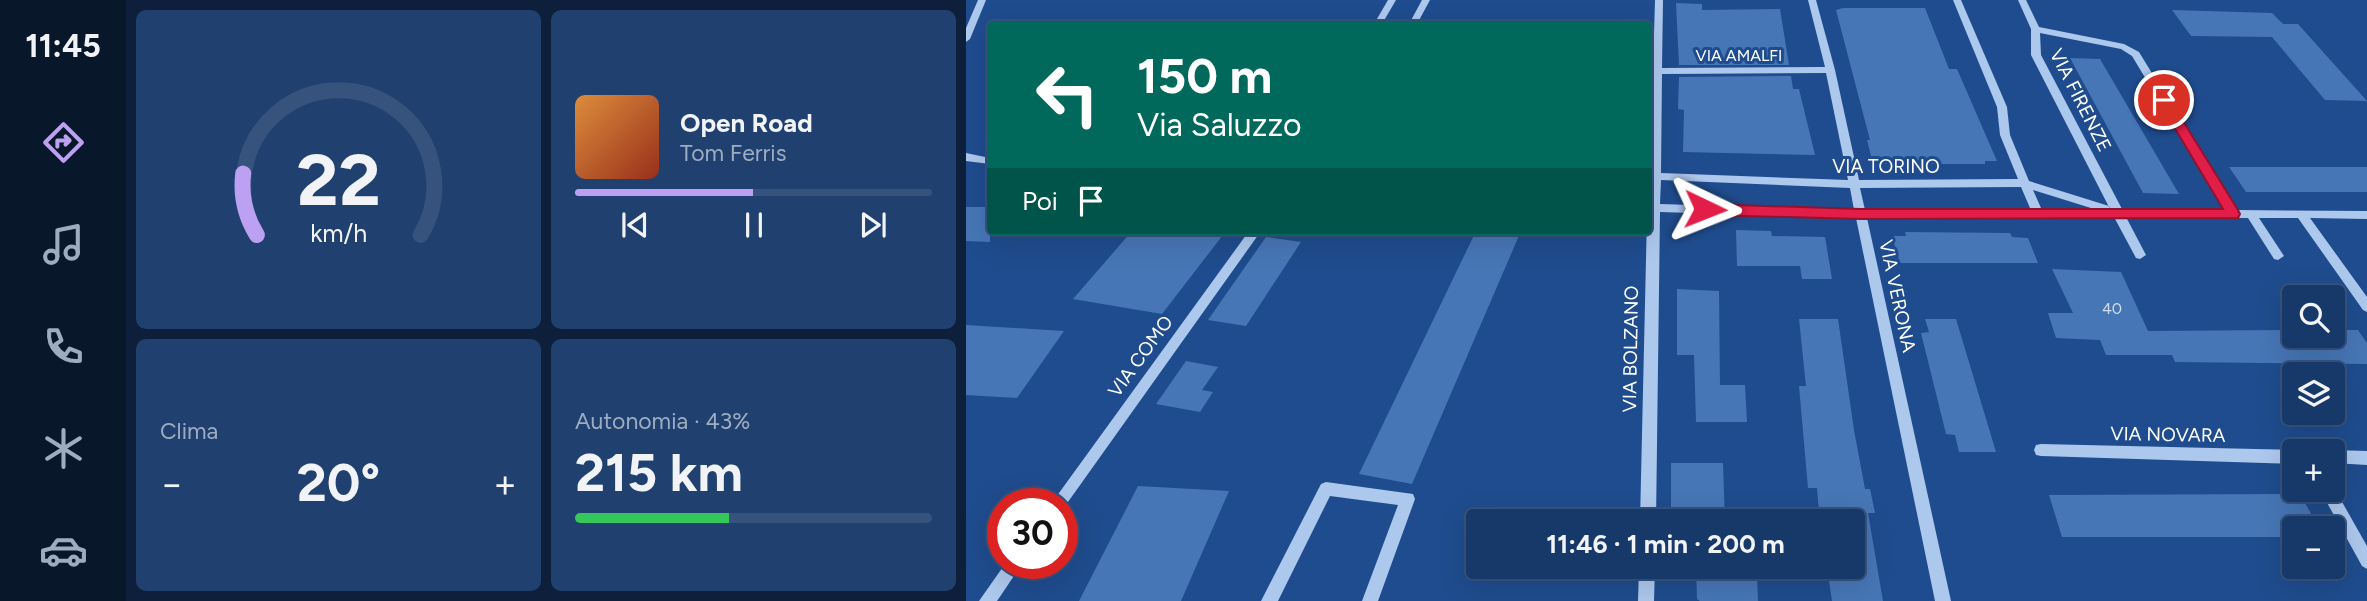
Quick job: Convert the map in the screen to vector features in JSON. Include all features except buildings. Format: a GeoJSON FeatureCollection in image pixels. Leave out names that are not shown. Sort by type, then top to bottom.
{"type":"FeatureCollection","features":[{"type":"Feature","properties":{"kind":"street"},"geometry":{"type":"LineString","coordinates":[[966,39],[982,0]]}},
{"type":"Feature","properties":{"kind":"street"},"geometry":{"type":"LineString","coordinates":[[1380,21],[1392,0]]}},
{"type":"Feature","properties":{"kind":"street"},"geometry":{"type":"LineString","coordinates":[[1415,21],[1426,0]]}},
{"type":"Feature","properties":{"kind":"street","name":"VIA BOLZANO"},"geometry":{"type":"LineString","coordinates":[[1652,124],[1659,0]]}},
{"type":"Feature","properties":{"kind":"street","name":"VIA VERONA"},"geometry":{"type":"LineString","coordinates":[[1812,0],[1830,70],[1943,601]]}},
{"type":"Feature","properties":{"kind":"street"},"geometry":{"type":"LineString","coordinates":[[1957,0],[2002,107],[2005,135],[2037,212]]}},
{"type":"Feature","properties":{"kind":"street","name":"VIA FIRENZE"},"geometry":{"type":"LineString","coordinates":[[2022,0],[2035,29],[2036,55],[2140,255]]}},
{"type":"Feature","properties":{"kind":"street"},"geometry":{"type":"LineString","coordinates":[[2035,29],[2124,47],[2136,54],[2233,214]]}},
{"type":"Feature","properties":{"kind":"street","name":"VIA AMALFI"},"geometry":{"type":"LineString","coordinates":[[1653,71],[1830,70]]}},
{"type":"Feature","properties":{"kind":"street"},"geometry":{"type":"LineString","coordinates":[[966,157],[987,160]]}},
{"type":"Feature","properties":{"kind":"street","name":"VIA TORINO"},"geometry":{"type":"LineString","coordinates":[[1652,176],[1853,184],[2025,183],[2119,213]]}},
{"type":"Feature","properties":{"kind":"street","name":"VIA TORINO"},"geometry":{"type":"LineString","coordinates":[[1652,208],[1861,214],[2037,212],[2367,215]]}},
{"type":"Feature","properties":{"kind":"street"},"geometry":{"type":"LineString","coordinates":[[2251,214],[2278,256]]}},
{"type":"Feature","properties":{"kind":"street"},"geometry":{"type":"LineString","coordinates":[[2302,215],[2367,307]]}},
{"type":"Feature","properties":{"kind":"street","name":"VIA COMO"},"geometry":{"type":"LineString","coordinates":[[1070,488],[1252,235]]}},
{"type":"Feature","properties":{"kind":"street","name":"VIA BOLZANO"},"geometry":{"type":"LineString","coordinates":[[1647,509],[1651,235]]}},
{"type":"Feature","properties":{"kind":"street","name":"VIA NOVARA"},"geometry":{"type":"LineString","coordinates":[[2041,450],[2282,457]]}},
{"type":"Feature","properties":{"kind":"street"},"geometry":{"type":"LineString","coordinates":[[2345,457],[2367,458]]}},
{"type":"Feature","properties":{"kind":"street"},"geometry":{"type":"LineString","coordinates":[[1269,601],[1326,489],[1408,499],[1370,601]]}},
{"type":"Feature","properties":{"kind":"street"},"geometry":{"type":"LineString","coordinates":[[2335,502],[2367,561]]}},
{"type":"Feature","properties":{"kind":"street"},"geometry":{"type":"LineString","coordinates":[[987,601],[1003,579]]}},
{"type":"Feature","properties":{"kind":"street"},"geometry":{"type":"LineString","coordinates":[[1646,601],[1647,579]]}},
{"type":"Feature","properties":{"kind":"route"},"geometry":{"type":"LineString","coordinates":[[1705,209],[1861,214],[2233,214],[2164,100]]}}]}
